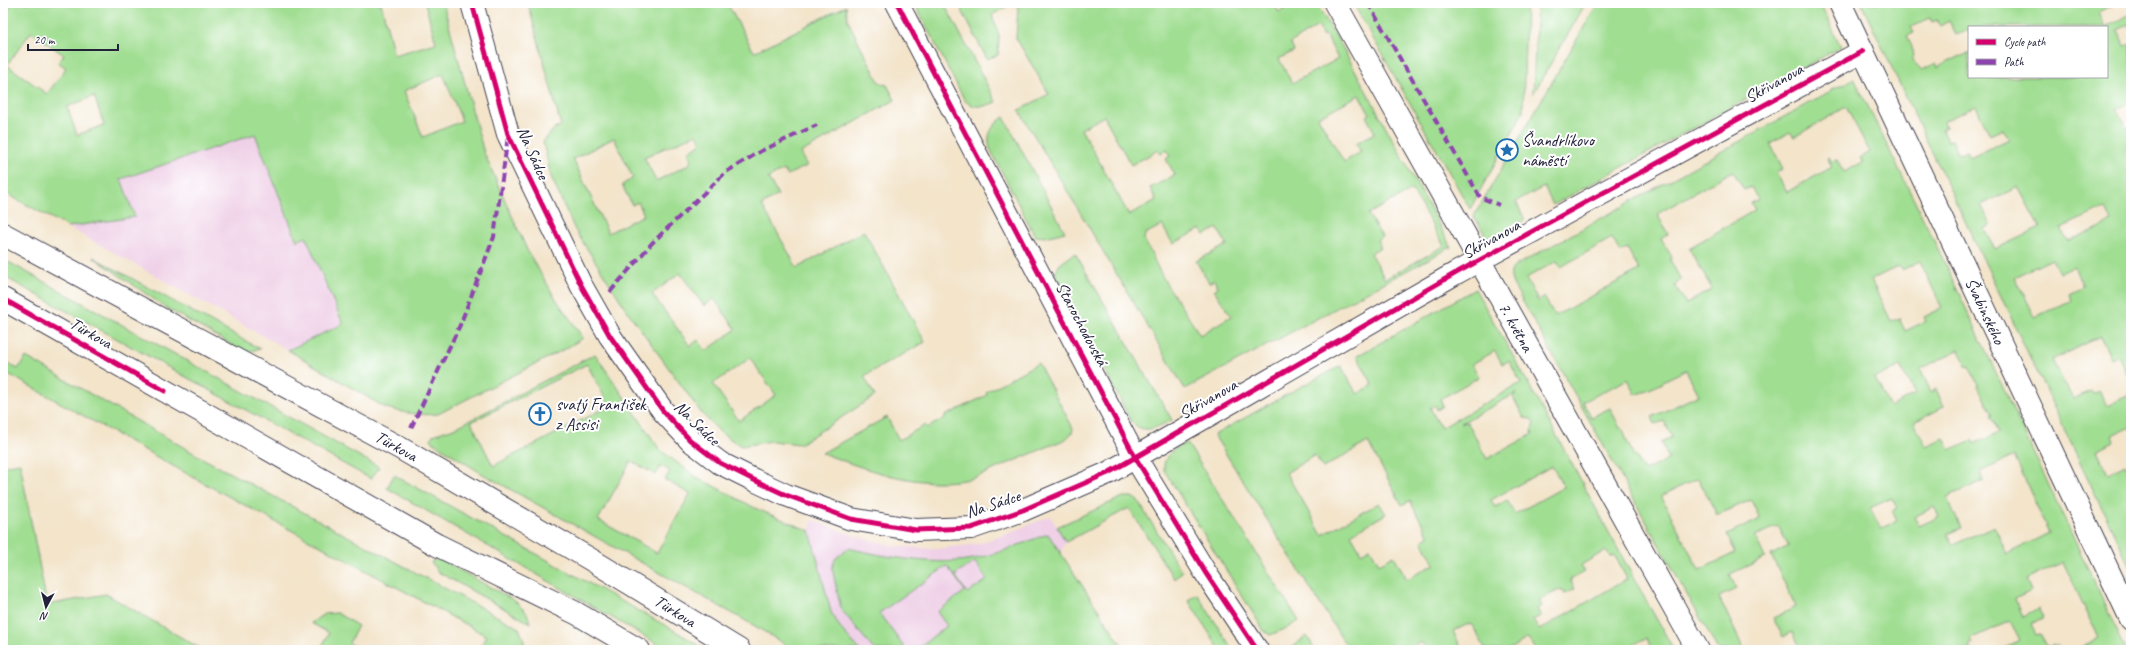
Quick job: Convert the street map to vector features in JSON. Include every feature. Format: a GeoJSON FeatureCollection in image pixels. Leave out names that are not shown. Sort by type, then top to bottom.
{"type":"FeatureCollection","features":[{"type":"Feature","properties":{"kind":"street","name":"Na Sádce"},"geometry":{"type":"LineString","coordinates":[[472,3],[508,134],[581,285],[610,336],[663,411],[690,440],[720,463],[786,495],[851,519],[916,530],[971,528],[1023,510],[1108,473],[1135,457]]}},
{"type":"Feature","properties":{"kind":"street","name":"Starochodovská"},"geometry":{"type":"LineString","coordinates":[[897,3],[1135,457],[1205,572],[1257,650]]}},
{"type":"Feature","properties":{"kind":"street","name":"7. května"},"geometry":{"type":"LineString","coordinates":[[1335,3],[1698,650]]}},
{"type":"Feature","properties":{"kind":"street","name":"Švabinského"},"geometry":{"type":"LineString","coordinates":[[1840,3],[2131,619]]}},
{"type":"Feature","properties":{"kind":"street","name":"Skřivanova"},"geometry":{"type":"LineString","coordinates":[[1135,457],[1479,261],[1863,51]]}},
{"type":"Feature","properties":{"kind":"street","name":"Türkova"},"geometry":{"type":"LineString","coordinates":[[3,234],[400,448],[590,559],[739,650]]}},
{"type":"Feature","properties":{"kind":"street","name":"Türkova"},"geometry":{"type":"LineString","coordinates":[[3,299],[437,545],[576,613],[639,650]]}},
{"type":"Feature","properties":{"kind":"shaded area"},"geometry":{"type":"Polygon","coordinates":[[[255,134],[297,241],[306,236],[343,324],[288,350],[68,227],[135,217],[120,179],[255,134]]]}},
{"type":"Feature","properties":{"kind":"shaded area"},"geometry":{"type":"Polygon","coordinates":[[[1050,516],[1066,542],[1060,553],[960,650],[860,650],[841,629],[831,612],[810,531],[812,520],[854,536],[894,546],[935,549],[978,544],[1050,516]]]}},
{"type":"Feature","properties":{"kind":"green space"},"geometry":{"type":"Polygon","coordinates":[[[12,3],[110,3],[115,6],[118,3],[381,3],[394,55],[436,43],[425,3],[443,3],[484,153],[528,252],[556,299],[583,338],[565,349],[438,414],[411,414],[384,407],[288,350],[343,324],[306,237],[297,241],[255,134],[121,179],[135,217],[68,227],[3,192],[3,16],[12,3]],[[31,32],[7,65],[47,94],[66,68],[58,62],[64,55],[31,32]],[[443,74],[404,91],[423,137],[462,121],[443,74]],[[94,96],[67,107],[77,135],[104,125],[94,96]]]}},
{"type":"Feature","properties":{"kind":"green space"},"geometry":{"type":"Polygon","coordinates":[[[528,3],[727,3],[754,52],[846,6],[848,21],[879,82],[887,85],[895,100],[800,153],[807,166],[787,175],[784,170],[768,178],[778,195],[762,205],[797,268],[864,231],[925,342],[864,376],[875,396],[800,444],[772,441],[741,446],[721,433],[702,414],[628,312],[575,230],[551,177],[543,142],[554,129],[561,126],[528,3]],[[697,134],[644,157],[656,181],[688,165],[692,160],[688,152],[701,143],[697,134]],[[614,138],[573,159],[608,233],[644,215],[638,202],[632,205],[622,185],[633,178],[614,138]],[[680,273],[652,294],[690,346],[698,340],[706,351],[736,329],[714,299],[704,306],[680,273]],[[750,358],[713,384],[739,421],[776,395],[750,358]]]}},
{"type":"Feature","properties":{"kind":"green space"},"geometry":{"type":"Polygon","coordinates":[[[914,3],[944,3],[996,102],[988,105],[976,106],[965,101],[914,3]]]}},
{"type":"Feature","properties":{"kind":"green space"},"geometry":{"type":"Polygon","coordinates":[[[958,3],[1013,3],[992,15],[999,35],[998,55],[987,59],[958,3]]]}},
{"type":"Feature","properties":{"kind":"green space"},"geometry":{"type":"Polygon","coordinates":[[[1015,3],[1273,3],[1279,12],[1295,3],[1316,3],[1343,48],[1451,247],[1185,389],[1019,110],[1049,94],[1016,38],[1018,8],[1015,3]],[[1318,26],[1290,43],[1294,51],[1279,59],[1292,83],[1338,59],[1326,35],[1323,36],[1318,26]],[[1359,95],[1318,117],[1344,162],[1361,152],[1356,143],[1375,133],[1366,116],[1370,114],[1359,95]],[[1104,116],[1081,129],[1129,215],[1156,200],[1150,188],[1175,175],[1166,159],[1170,156],[1167,149],[1161,153],[1159,150],[1131,165],[1104,116]],[[1412,190],[1368,214],[1382,237],[1377,240],[1381,247],[1370,253],[1385,279],[1444,246],[1412,190]],[[1162,225],[1145,234],[1144,239],[1164,280],[1200,335],[1231,316],[1214,290],[1218,287],[1214,280],[1209,283],[1196,261],[1227,245],[1217,228],[1205,235],[1201,229],[1173,244],[1162,225]]]}},
{"type":"Feature","properties":{"kind":"green space"},"geometry":{"type":"Polygon","coordinates":[[[1353,3],[1526,3],[1523,112],[1470,209],[1353,3]]]}},
{"type":"Feature","properties":{"kind":"green space"},"geometry":{"type":"Polygon","coordinates":[[[1537,3],[1586,3],[1533,94],[1537,3]]]}},
{"type":"Feature","properties":{"kind":"green space"},"geometry":{"type":"Polygon","coordinates":[[[1598,3],[1820,3],[1841,47],[1553,205],[1544,187],[1516,202],[1525,220],[1488,240],[1474,216],[1598,3]]]}},
{"type":"Feature","properties":{"kind":"green space"},"geometry":{"type":"Polygon","coordinates":[[[1861,3],[2118,3],[2098,12],[2105,26],[1968,26],[1968,30],[1956,35],[1949,21],[1940,26],[1937,20],[1932,22],[1930,18],[1911,27],[1914,33],[1907,36],[1912,47],[1913,61],[1922,70],[1936,63],[1938,67],[1968,52],[1968,78],[2108,78],[2107,26],[2131,14],[2131,23],[2117,30],[2125,46],[2131,44],[2131,102],[2117,109],[2126,128],[2131,126],[2131,373],[2127,375],[2118,355],[2111,358],[2100,336],[2052,360],[2073,399],[2090,391],[2093,394],[2099,391],[2107,406],[2131,394],[2131,427],[2112,436],[2114,441],[2097,450],[2108,473],[2125,464],[2129,473],[2131,472],[2131,569],[1861,3]],[[1976,106],[1944,121],[1946,127],[1942,129],[1948,141],[1952,140],[1959,154],[1967,151],[1970,158],[2009,139],[2003,129],[1990,135],[1976,106]],[[2018,187],[1981,205],[1991,225],[1985,229],[1995,249],[2040,228],[2018,187]],[[2105,208],[2061,228],[2067,242],[2111,222],[2105,208]],[[2052,259],[2015,277],[2035,317],[2072,300],[2069,293],[2083,286],[2074,267],[2059,273],[2052,259]]]}},
{"type":"Feature","properties":{"kind":"green space"},"geometry":{"type":"Polygon","coordinates":[[[1854,78],[1939,251],[2126,650],[2075,650],[2099,638],[2063,562],[2026,580],[2031,591],[2015,599],[2023,616],[2039,608],[2044,618],[2031,625],[2036,635],[2040,634],[2047,647],[2053,644],[2054,647],[2057,645],[2059,650],[1998,650],[2020,640],[2010,621],[1971,639],[1973,644],[1969,646],[1971,650],[1801,650],[1793,632],[1783,637],[1773,618],[1796,607],[1771,555],[1789,546],[1778,526],[1755,536],[1765,558],[1730,574],[1736,589],[1719,597],[1744,650],[1718,650],[1513,284],[1511,274],[1515,266],[1854,78]],[[1846,107],[1794,137],[1790,132],[1770,143],[1783,169],[1776,173],[1787,192],[1832,167],[1827,158],[1829,157],[1832,162],[1837,160],[1844,172],[1863,162],[1860,158],[1870,152],[1846,107]],[[1733,171],[1657,214],[1668,234],[1661,239],[1672,257],[1670,260],[1681,280],[1675,285],[1686,304],[1712,289],[1689,248],[1755,210],[1751,203],[1758,200],[1751,187],[1744,190],[1733,171]],[[1612,238],[1561,267],[1557,261],[1526,278],[1538,301],[1544,297],[1555,316],[1639,270],[1627,248],[1620,252],[1612,238]],[[1920,261],[1902,270],[1899,266],[1871,280],[1891,321],[1899,318],[1905,331],[1926,321],[1924,317],[1942,308],[1920,261]],[[1959,350],[1920,369],[1931,392],[1936,389],[1944,407],[1914,422],[1926,446],[1944,438],[1950,450],[1972,440],[1974,444],[1999,432],[1991,416],[1993,415],[1977,386],[1978,385],[1969,366],[1967,367],[1959,350]],[[1900,366],[1875,378],[1890,407],[1915,394],[1900,366]],[[1686,370],[1663,381],[1663,383],[1636,395],[1628,379],[1583,402],[1591,416],[1590,418],[1610,408],[1626,436],[1625,437],[1634,456],[1636,456],[1644,471],[1669,459],[1661,442],[1672,437],[1664,421],[1655,424],[1652,417],[1699,395],[1686,370]],[[2014,456],[1980,472],[1983,481],[1947,497],[1961,528],[1947,534],[1953,545],[1994,526],[2007,554],[2049,533],[2014,456]],[[1698,478],[1661,496],[1699,570],[1735,553],[1727,535],[1760,519],[1751,500],[1717,515],[1698,478]],[[1892,498],[1870,508],[1881,529],[1897,521],[1892,511],[1897,508],[1892,498]],[[1934,507],[1914,517],[1919,526],[1939,517],[1934,507]]]}},
{"type":"Feature","properties":{"kind":"green space"},"geometry":{"type":"Polygon","coordinates":[[[1004,117],[1065,232],[1046,237],[1035,236],[990,149],[989,139],[991,130],[996,123],[1004,117]]]}},
{"type":"Feature","properties":{"kind":"green space"},"geometry":{"type":"Polygon","coordinates":[[[1075,253],[1172,420],[1151,429],[1136,426],[1131,421],[1055,274],[1059,265],[1075,253]]]}},
{"type":"Feature","properties":{"kind":"green space"},"geometry":{"type":"Polygon","coordinates":[[[93,257],[260,349],[244,352],[168,309],[93,257]]]}},
{"type":"Feature","properties":{"kind":"green space"},"geometry":{"type":"Polygon","coordinates":[[[3,259],[379,467],[371,479],[3,276],[3,259]]]}},
{"type":"Feature","properties":{"kind":"green space"},"geometry":{"type":"Polygon","coordinates":[[[1475,289],[1526,379],[1674,650],[1653,650],[1646,638],[1623,650],[1535,650],[1528,638],[1508,650],[1486,650],[1471,623],[1453,631],[1462,650],[1427,650],[1421,642],[1408,650],[1349,650],[1214,435],[1341,366],[1357,394],[1373,385],[1357,356],[1475,289]],[[1495,351],[1472,364],[1479,377],[1440,399],[1443,406],[1437,410],[1435,405],[1430,408],[1441,428],[1521,383],[1509,361],[1502,364],[1495,351]],[[1517,393],[1461,423],[1467,422],[1487,459],[1533,434],[1531,431],[1534,424],[1531,419],[1524,418],[1513,397],[1517,393]],[[1368,442],[1323,468],[1315,455],[1286,473],[1322,535],[1379,503],[1386,514],[1351,534],[1361,553],[1370,548],[1379,564],[1394,556],[1407,579],[1435,564],[1422,541],[1429,536],[1410,501],[1402,505],[1368,442]],[[1552,466],[1491,500],[1495,507],[1507,500],[1515,514],[1564,487],[1552,466]],[[1605,551],[1581,565],[1585,572],[1570,580],[1575,589],[1565,594],[1561,589],[1539,600],[1542,606],[1537,609],[1541,616],[1533,620],[1539,630],[1627,579],[1615,556],[1611,557],[1605,551]]]}},
{"type":"Feature","properties":{"kind":"green space"},"geometry":{"type":"Polygon","coordinates":[[[595,354],[660,450],[695,476],[757,509],[810,531],[831,612],[841,629],[860,650],[794,650],[755,626],[481,473],[434,443],[431,439],[433,435],[457,427],[595,354]],[[587,364],[471,422],[493,466],[609,406],[587,364]],[[631,461],[598,520],[657,553],[690,494],[665,480],[670,471],[661,466],[656,475],[631,461]]]}},
{"type":"Feature","properties":{"kind":"green space"},"geometry":{"type":"Polygon","coordinates":[[[26,357],[204,459],[519,628],[524,641],[524,650],[479,650],[487,636],[200,481],[3,371],[3,361],[18,369],[26,357]]]}},
{"type":"Feature","properties":{"kind":"green space"},"geometry":{"type":"Polygon","coordinates":[[[1038,363],[1073,428],[1072,433],[1066,439],[983,474],[964,480],[928,482],[892,476],[856,466],[822,453],[887,417],[899,440],[925,425],[927,428],[945,418],[945,416],[987,395],[986,392],[1038,363]]]}},
{"type":"Feature","properties":{"kind":"green space"},"geometry":{"type":"Polygon","coordinates":[[[1187,443],[1299,621],[1270,635],[1264,631],[1164,470],[1164,464],[1167,456],[1174,450],[1187,443]]]}},
{"type":"Feature","properties":{"kind":"green space"},"geometry":{"type":"Polygon","coordinates":[[[20,463],[47,605],[106,594],[203,650],[3,650],[3,466],[20,463]]]}},
{"type":"Feature","properties":{"kind":"green space"},"geometry":{"type":"Polygon","coordinates":[[[394,475],[707,650],[668,650],[387,488],[394,475]]]}},
{"type":"Feature","properties":{"kind":"green space"},"geometry":{"type":"Polygon","coordinates":[[[1123,497],[1132,497],[1138,501],[1182,572],[1174,579],[1129,508],[1066,542],[1057,527],[1123,497]]]}},
{"type":"Feature","properties":{"kind":"green space"},"geometry":{"type":"Polygon","coordinates":[[[1048,534],[1125,650],[915,650],[947,626],[937,612],[965,591],[947,566],[879,613],[906,650],[874,650],[841,609],[832,568],[835,559],[848,548],[879,555],[913,560],[947,562],[963,561],[987,556],[1048,534]],[[975,562],[955,575],[967,593],[987,580],[975,562]]]}},
{"type":"Feature","properties":{"kind":"green space"},"geometry":{"type":"Polygon","coordinates":[[[438,558],[515,601],[527,613],[530,623],[438,572],[431,562],[438,558]]]}},
{"type":"Feature","properties":{"kind":"green space"},"geometry":{"type":"Polygon","coordinates":[[[1197,594],[1233,650],[1220,650],[1188,600],[1197,594]]]}},
{"type":"Feature","properties":{"kind":"green space"},"geometry":{"type":"Polygon","coordinates":[[[337,613],[358,626],[349,643],[360,650],[320,650],[329,633],[311,623],[324,614],[337,613]]]}},
{"type":"Feature","properties":{"kind":"green space"},"geometry":{"type":"Polygon","coordinates":[[[1307,636],[1315,650],[1288,650],[1289,649],[1307,636]]]}},
{"type":"Feature","properties":{"kind":"marked path"},"geometry":{"type":"LineString","coordinates":[[1368,3],[1480,197],[1499,205]]}},
{"type":"Feature","properties":{"kind":"marked path"},"geometry":{"type":"LineString","coordinates":[[610,292],[652,243],[726,172],[761,151],[817,125]]}},
{"type":"Feature","properties":{"kind":"marked path"},"geometry":{"type":"LineString","coordinates":[[411,428],[460,325],[494,237],[508,136]]}},
{"type":"Feature","properties":{"kind":"cycle path"},"geometry":{"type":"LineString","coordinates":[[472,3],[508,134],[581,285],[610,336],[663,411],[690,440],[720,463],[754,480],[786,495],[851,519],[916,530],[971,528],[1023,510],[1108,473],[1456,273],[1863,51]]}},
{"type":"Feature","properties":{"kind":"cycle path"},"geometry":{"type":"LineString","coordinates":[[897,3],[1135,457],[1205,572],[1257,650]]}},
{"type":"Feature","properties":{"kind":"cycle path"},"geometry":{"type":"LineString","coordinates":[[3,299],[165,391]]}},
{"type":"Feature","properties":{"kind":"place","name":"Švandrlíkovo náměstí"},"geometry":{"type":"Point","coordinates":[1507,150]}},
{"type":"Feature","properties":{"kind":"place","name":"svatý František z Assisi"},"geometry":{"type":"Point","coordinates":[540,414]}}]}
